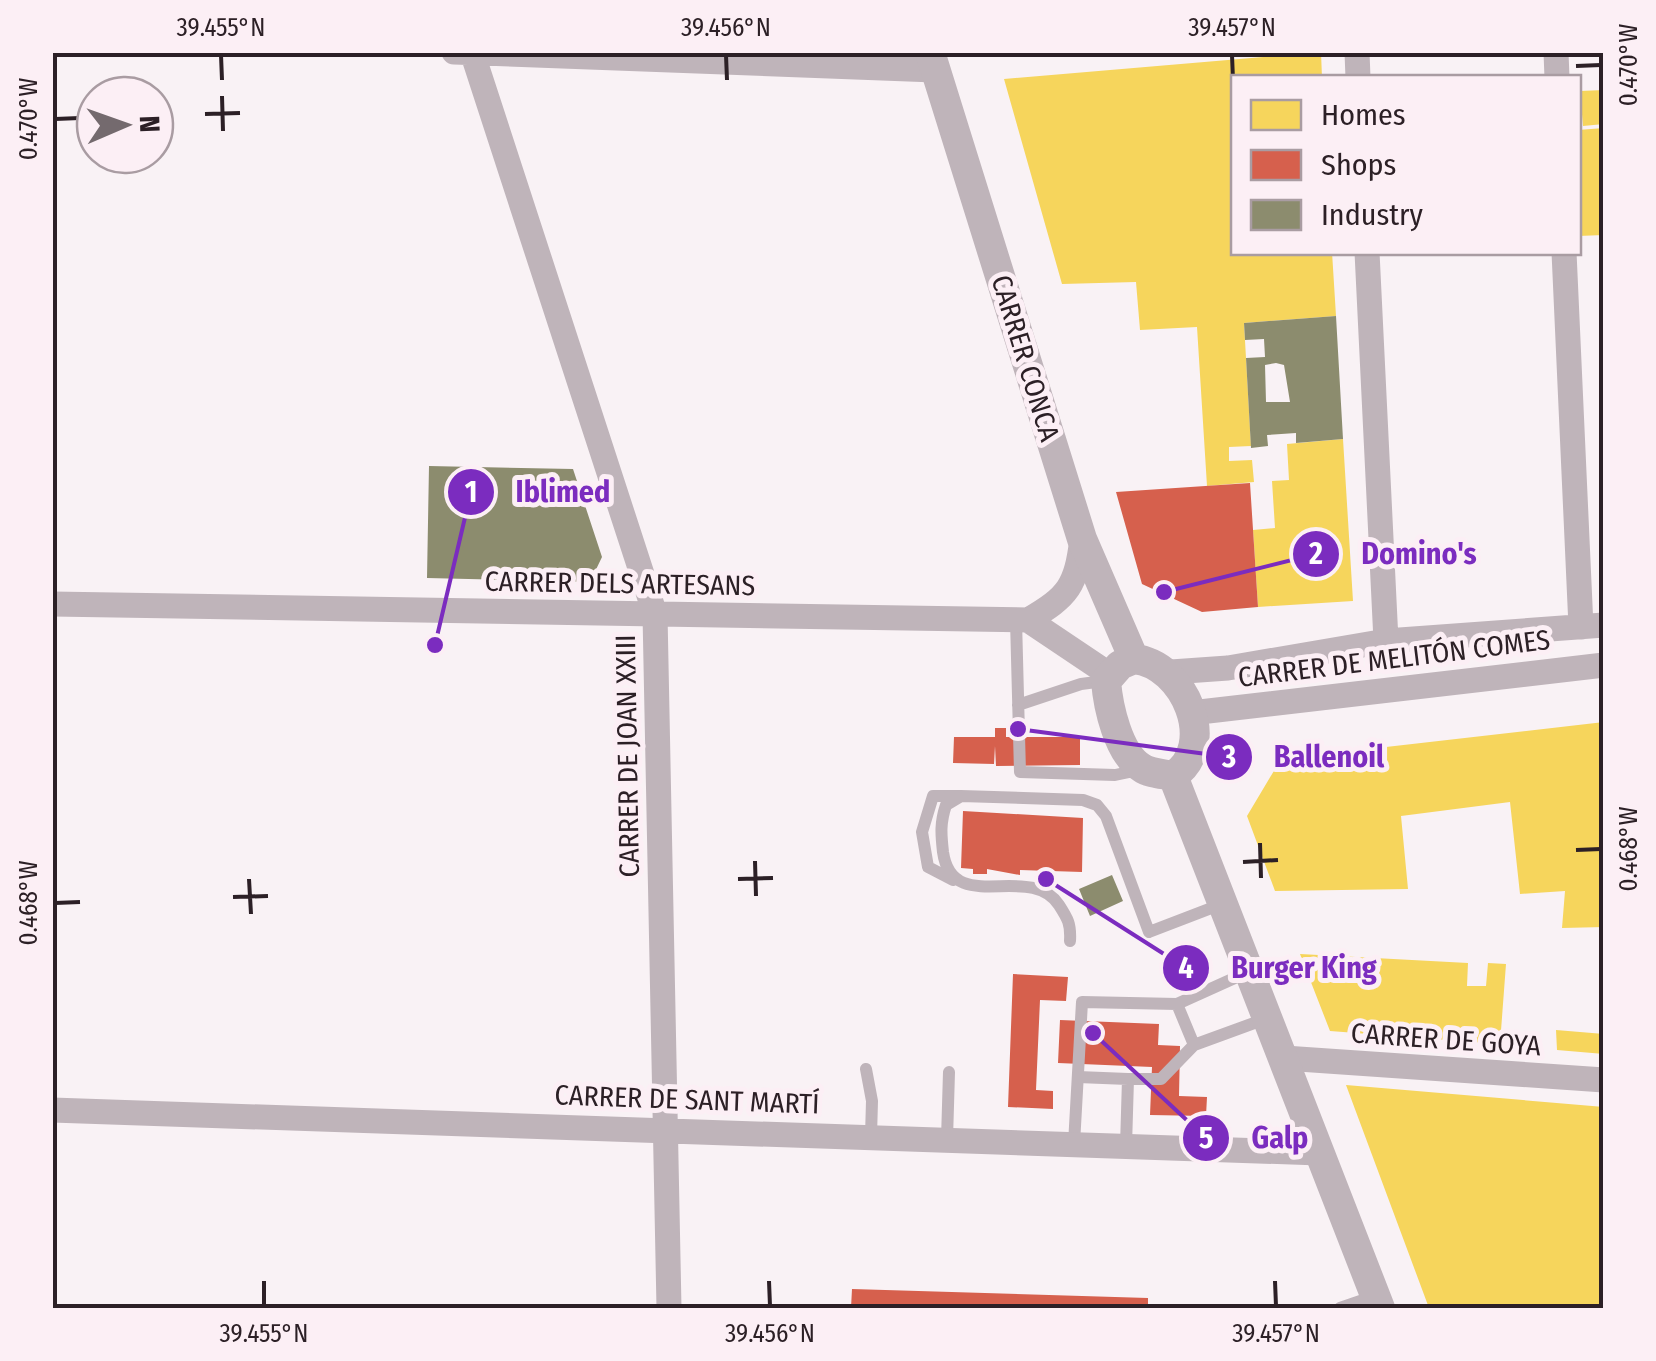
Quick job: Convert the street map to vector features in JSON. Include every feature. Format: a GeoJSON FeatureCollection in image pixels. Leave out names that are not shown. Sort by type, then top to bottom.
{"type":"FeatureCollection","features":[{"type":"Feature","properties":{"kind":"street"},"geometry":{"type":"LineString","coordinates":[[454,52],[933,61]]}},
{"type":"Feature","properties":{"kind":"street","name":"CARRER DE JOAN XXIII"},"geometry":{"type":"LineString","coordinates":[[472,53],[655,614],[668,1308]]}},
{"type":"Feature","properties":{"kind":"street","name":"CARRER CONCA"},"geometry":{"type":"LineString","coordinates":[[933,61],[1082,539],[1117,672]]}},
{"type":"Feature","properties":{"kind":"street"},"geometry":{"type":"LineString","coordinates":[[1366,255],[1386,641]]}},
{"type":"Feature","properties":{"kind":"street"},"geometry":{"type":"LineString","coordinates":[[1564,255],[1592,626]]}},
{"type":"Feature","properties":{"kind":"street"},"geometry":{"type":"LineString","coordinates":[[1022,620],[1060,602],[1078,577],[1082,539]]}},
{"type":"Feature","properties":{"kind":"street","name":"CARRER DELS ARTESANS"},"geometry":{"type":"LineString","coordinates":[[52,604],[1022,620]]}},
{"type":"Feature","properties":{"kind":"street"},"geometry":{"type":"LineString","coordinates":[[1022,620],[1117,672],[1152,660],[1171,672],[1191,713],[1196,743],[1189,766],[1173,776],[1142,769],[1129,755],[1115,721],[1117,672]]}},
{"type":"Feature","properties":{"kind":"street","name":"CARRER DE MELITÓN COMES"},"geometry":{"type":"LineString","coordinates":[[1171,672],[1228,668],[1386,641],[1592,626]]}},
{"type":"Feature","properties":{"kind":"street","name":"CARRER DE MELITÓN COMES"},"geometry":{"type":"LineString","coordinates":[[1191,713],[1604,664]]}},
{"type":"Feature","properties":{"kind":"street"},"geometry":{"type":"LineString","coordinates":[[1173,776],[1378,1302]]}},
{"type":"Feature","properties":{"kind":"street","name":"CARRER DE GOYA"},"geometry":{"type":"LineString","coordinates":[[1284,1058],[1604,1080]]}},
{"type":"Feature","properties":{"kind":"street","name":"CARRER DE SANT MARTÍ"},"geometry":{"type":"LineString","coordinates":[[52,1110],[1320,1153]]}},
{"type":"Feature","properties":{"kind":"lane"},"geometry":{"type":"LineString","coordinates":[[1022,620],[1020,772],[1115,776],[1142,769]]}},
{"type":"Feature","properties":{"kind":"lane"},"geometry":{"type":"LineString","coordinates":[[1018,705],[1117,672]]}},
{"type":"Feature","properties":{"kind":"lane"},"geometry":{"type":"LineString","coordinates":[[1070,941],[1071,924],[1053,896],[1037,888],[970,886],[954,880],[945,866],[940,825],[946,805],[961,796],[1083,800],[1097,806],[1106,816],[1150,932],[1223,903]]}},
{"type":"Feature","properties":{"kind":"lane"},"geometry":{"type":"LineString","coordinates":[[1074,1144],[1082,1002],[1177,1004],[1250,972]]}},
{"type":"Feature","properties":{"kind":"lane"},"geometry":{"type":"LineString","coordinates":[[1177,1004],[1194,1045]]}},
{"type":"Feature","properties":{"kind":"lane"},"geometry":{"type":"LineString","coordinates":[[1078,1077],[1161,1079],[1194,1045],[1268,1018]]}},
{"type":"Feature","properties":{"kind":"lane"},"geometry":{"type":"LineString","coordinates":[[866,1069],[872,1101],[871,1136]]}},
{"type":"Feature","properties":{"kind":"lane"},"geometry":{"type":"LineString","coordinates":[[947,1139],[949,1072]]}},
{"type":"Feature","properties":{"kind":"lane"},"geometry":{"type":"LineString","coordinates":[[1126,1146],[1128,1079]]}},
{"type":"Feature","properties":{"kind":"lane"},"geometry":{"type":"LineString","coordinates":[[1340,1308],[1378,1302]]}},
{"type":"Feature","properties":{"kind":"building: Homes"},"geometry":{"type":"Polygon","coordinates":[[[1321,52],[1322,75],[1231,75],[1231,255],[1332,255],[1336,316],[1244,323],[1251,446],[1229,447],[1229,461],[1252,460],[1254,482],[1207,486],[1197,327],[1140,330],[1136,282],[1062,284],[1004,79],[1321,52]]]}},
{"type":"Feature","properties":{"kind":"building: Homes"},"geometry":{"type":"Polygon","coordinates":[[[1604,90],[1604,124],[1583,126],[1581,91],[1604,90]]]}},
{"type":"Feature","properties":{"kind":"building: Homes"},"geometry":{"type":"Polygon","coordinates":[[[1604,128],[1604,235],[1581,236],[1581,130],[1604,128]]]}},
{"type":"Feature","properties":{"kind":"building: Homes"},"geometry":{"type":"Polygon","coordinates":[[[1343,439],[1353,601],[1258,607],[1253,530],[1275,528],[1272,481],[1289,480],[1287,444],[1343,439]]]}},
{"type":"Feature","properties":{"kind":"building: Homes"},"geometry":{"type":"Polygon","coordinates":[[[1604,722],[1604,927],[1562,928],[1565,891],[1520,894],[1510,802],[1401,816],[1408,889],[1275,891],[1247,816],[1281,759],[1604,722]]]}},
{"type":"Feature","properties":{"kind":"building: Homes"},"geometry":{"type":"Polygon","coordinates":[[[1300,954],[1468,963],[1467,986],[1486,986],[1488,963],[1506,964],[1500,1044],[1330,1031],[1300,954]]]}},
{"type":"Feature","properties":{"kind":"building: Homes"},"geometry":{"type":"Polygon","coordinates":[[[1556,1030],[1604,1034],[1604,1054],[1557,1050],[1556,1030]]]}},
{"type":"Feature","properties":{"kind":"building: Homes"},"geometry":{"type":"Polygon","coordinates":[[[1346,1085],[1604,1107],[1604,1308],[1429,1308],[1346,1085]]]}},
{"type":"Feature","properties":{"kind":"building: Shops"},"geometry":{"type":"Polygon","coordinates":[[[1250,483],[1258,607],[1202,612],[1142,584],[1116,492],[1250,483]]]}},
{"type":"Feature","properties":{"kind":"building: Shops"},"geometry":{"type":"Polygon","coordinates":[[[995,728],[1006,728],[1006,737],[1080,737],[1080,765],[996,766],[995,746],[994,764],[953,763],[954,737],[995,737],[995,728]]]}},
{"type":"Feature","properties":{"kind":"building: Shops"},"geometry":{"type":"Polygon","coordinates":[[[963,811],[1083,818],[1082,872],[1020,870],[1020,875],[987,869],[987,874],[973,874],[973,869],[961,868],[963,811]]]}},
{"type":"Feature","properties":{"kind":"building: Shops"},"geometry":{"type":"Polygon","coordinates":[[[1013,974],[1068,977],[1066,1001],[1040,1000],[1036,1090],[1053,1091],[1053,1109],[1008,1107],[1013,974]]]}},
{"type":"Feature","properties":{"kind":"building: Shops"},"geometry":{"type":"Polygon","coordinates":[[[1060,1020],[1159,1024],[1158,1045],[1180,1046],[1179,1096],[1207,1097],[1206,1116],[1150,1115],[1152,1067],[1058,1063],[1060,1020]]]}},
{"type":"Feature","properties":{"kind":"building: Shops"},"geometry":{"type":"Polygon","coordinates":[[[852,1289],[1148,1298],[1148,1308],[851,1308],[852,1289]]]}},
{"type":"Feature","properties":{"kind":"building: Industry"},"geometry":{"type":"Polygon","coordinates":[[[1336,316],[1343,439],[1296,443],[1296,433],[1267,435],[1268,446],[1251,448],[1246,358],[1265,357],[1264,339],[1245,340],[1244,323],[1336,316]],[[1265,365],[1266,402],[1290,402],[1284,365],[1265,365]]]}},
{"type":"Feature","properties":{"kind":"building: Industry"},"geometry":{"type":"Polygon","coordinates":[[[429,466],[573,469],[602,557],[590,582],[427,578],[429,466]]]}},
{"type":"Feature","properties":{"kind":"building: Industry"},"geometry":{"type":"Polygon","coordinates":[[[1112,875],[1123,901],[1090,916],[1079,889],[1112,875]]]}},
{"type":"Feature","properties":{"kind":"place","name":"Domino's"},"geometry":{"type":"Point","coordinates":[1164,592]}},
{"type":"Feature","properties":{"kind":"place","name":"Iblimed"},"geometry":{"type":"Point","coordinates":[435,645]}},
{"type":"Feature","properties":{"kind":"place","name":"Ballenoil"},"geometry":{"type":"Point","coordinates":[1018,729]}},
{"type":"Feature","properties":{"kind":"place","name":"Burger King"},"geometry":{"type":"Point","coordinates":[1046,879]}},
{"type":"Feature","properties":{"kind":"place","name":"Galp"},"geometry":{"type":"Point","coordinates":[1093,1033]}}]}
